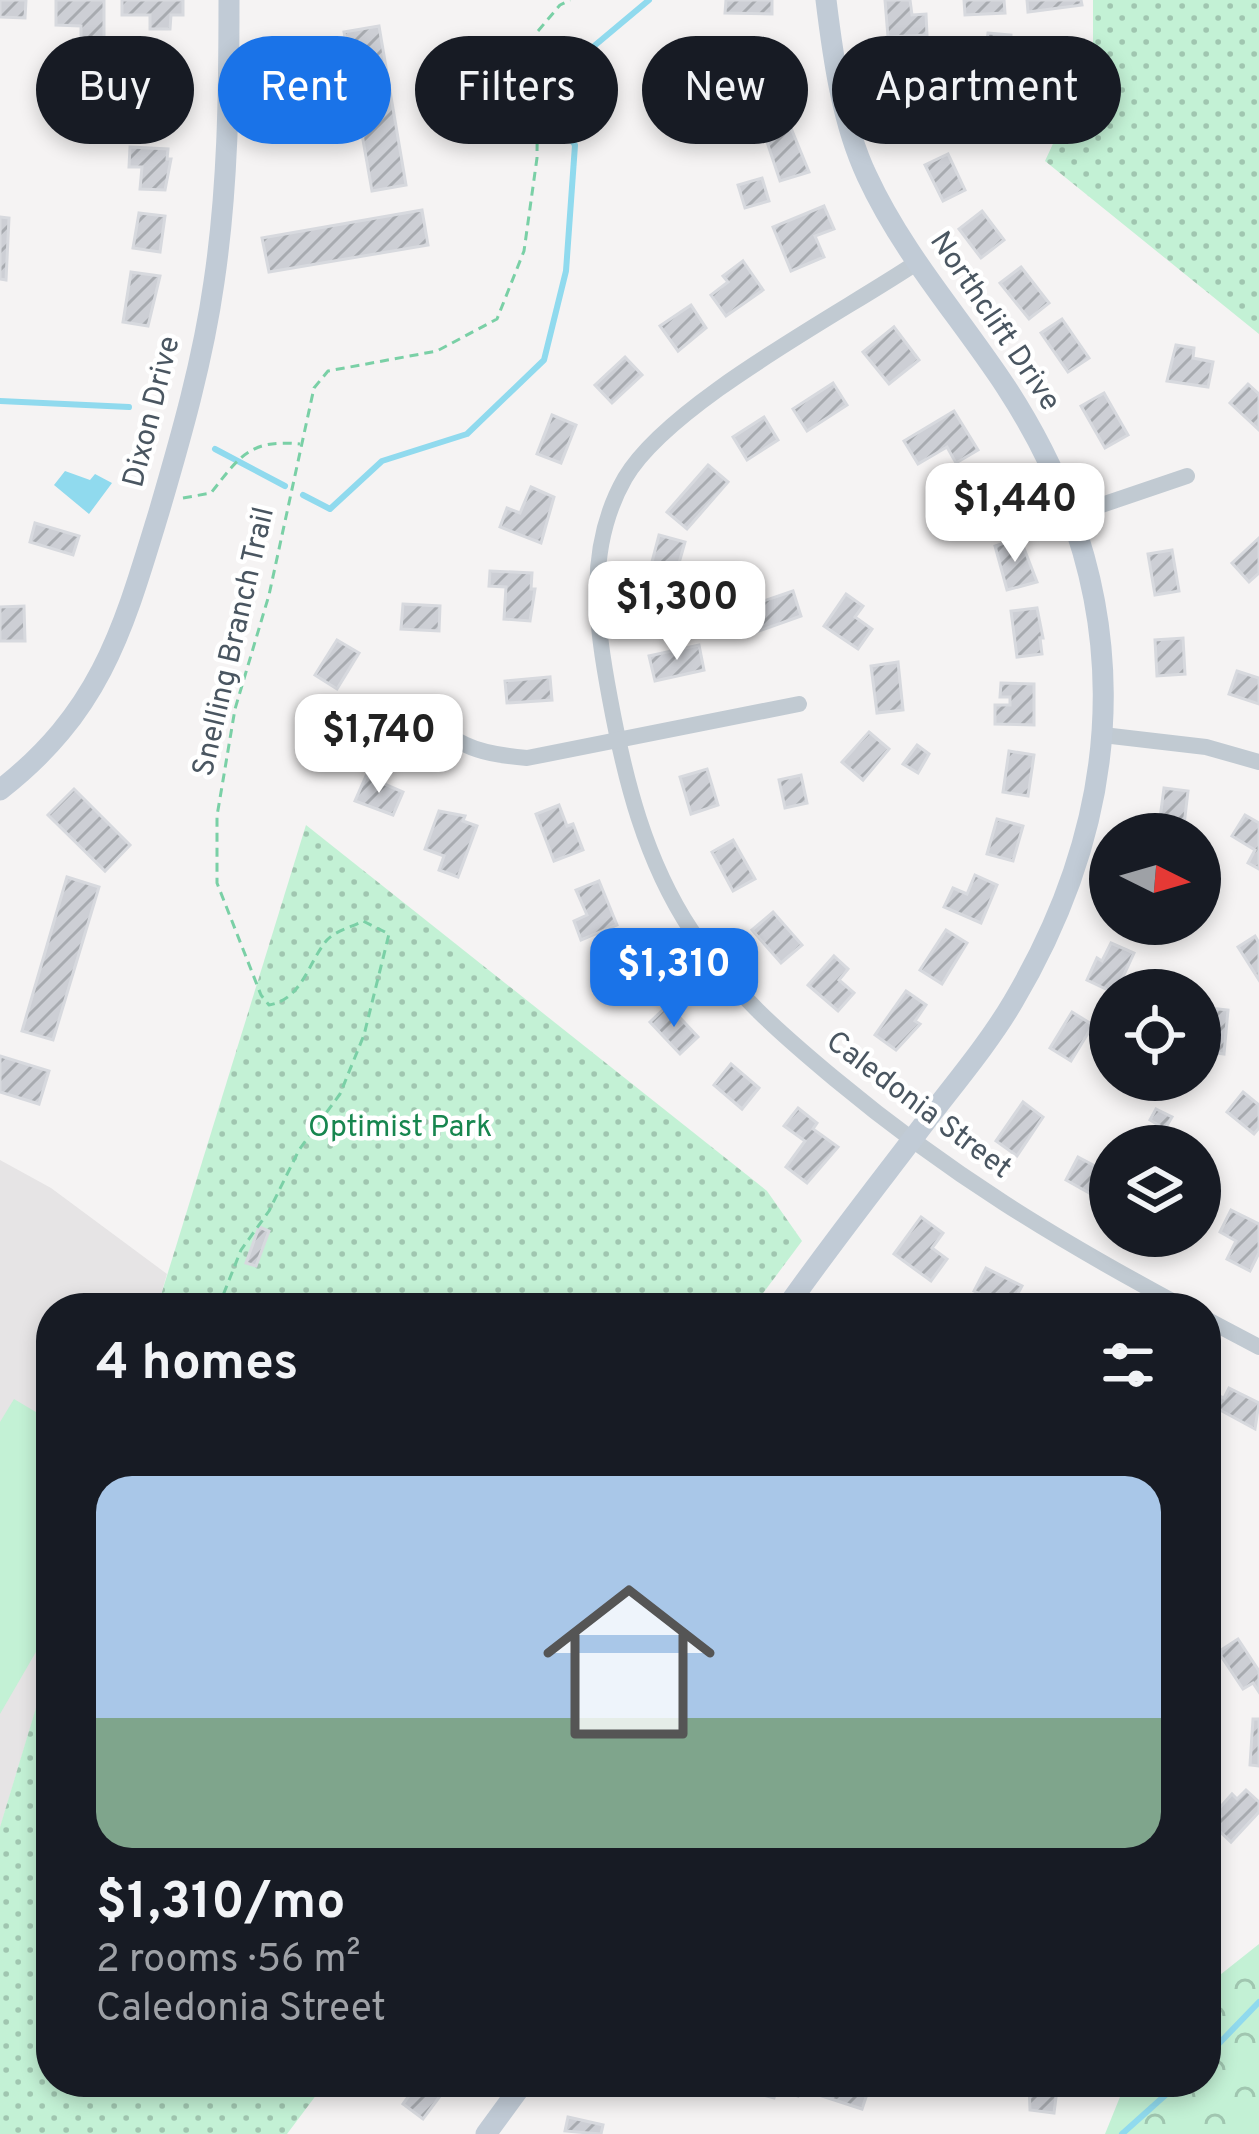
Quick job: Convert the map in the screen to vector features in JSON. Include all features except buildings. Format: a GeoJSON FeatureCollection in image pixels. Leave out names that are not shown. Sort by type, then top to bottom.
{"type":"FeatureCollection","features":[{"type":"Feature","properties":{"kind":"street","name":"Dixon Drive"},"geometry":{"type":"LineString","coordinates":[[0,790],[52,746],[109,660],[164,494],[202,350],[216,265],[226,163],[229,0]]}},
{"type":"Feature","properties":{"kind":"street","name":"Northclift Drive"},"geometry":{"type":"LineString","coordinates":[[797,1293],[1011,1005],[1043,947],[1068,893],[1084,839],[1103,735],[1101,630],[1090,568],[1072,515],[1048,460],[1006,387],[916,263],[866,174],[833,56],[826,0]]}},
{"type":"Feature","properties":{"kind":"street","name":"Caledonia Street"},"geometry":{"type":"LineString","coordinates":[[916,263],[711,395],[646,448],[623,481],[597,554],[596,612],[618,741],[636,815],[665,885],[735,992],[912,1140],[1028,1222],[1158,1293]]}},
{"type":"Feature","properties":{"kind":"street"},"geometry":{"type":"LineString","coordinates":[[1072,515],[1187,476]]}},
{"type":"Feature","properties":{"kind":"street"},"geometry":{"type":"LineString","coordinates":[[414,706],[458,744],[488,755],[527,758],[799,704]]}},
{"type":"Feature","properties":{"kind":"street"},"geometry":{"type":"LineString","coordinates":[[1103,735],[1206,747],[1259,762]]}},
{"type":"Feature","properties":{"kind":"street"},"geometry":{"type":"LineString","coordinates":[[1221,1327],[1259,1347]]}},
{"type":"Feature","properties":{"kind":"street"},"geometry":{"type":"LineString","coordinates":[[486,2134],[513,2097]]}},
{"type":"Feature","properties":{"kind":"path","name":"Snelling Branch Trail"},"geometry":{"type":"LineString","coordinates":[[224,1293],[241,1250],[269,1211],[299,1150],[340,1094],[364,1035],[389,934],[363,922],[329,938],[308,975],[282,1003],[269,1005],[217,883],[217,816],[236,709],[269,596],[314,388],[328,371],[437,350],[497,319],[524,250],[537,158],[538,31],[560,4],[570,0]]}},
{"type":"Feature","properties":{"kind":"path"},"geometry":{"type":"LineString","coordinates":[[164,494],[190,499],[211,494],[251,448],[273,441],[302,444]]}},
{"type":"Feature","properties":{"kind":"shaded area"},"geometry":{"type":"Polygon","coordinates":[[[0,1160],[51,1188],[167,1274],[161,1293],[36,1293],[36,1709],[0,1828],[0,1160]]]}},
{"type":"Feature","properties":{"kind":"green space"},"geometry":{"type":"Polygon","coordinates":[[[1093,0],[1259,0],[1259,334],[1045,161],[1053,144],[1121,144],[1121,36],[1093,36],[1093,0]]]}},
{"type":"Feature","properties":{"kind":"green space","name":"Optimist Park"},"geometry":{"type":"Polygon","coordinates":[[[306,825],[767,1191],[802,1241],[763,1293],[162,1293],[306,825]]]}},
{"type":"Feature","properties":{"kind":"green space"},"geometry":{"type":"Polygon","coordinates":[[[14,1399],[36,1412],[36,1652],[0,1714],[0,1422],[14,1399]]]}},
{"type":"Feature","properties":{"kind":"green space"},"geometry":{"type":"Polygon","coordinates":[[[36,1708],[36,2097],[315,2097],[287,2134],[0,2134],[0,1827],[36,1708]]]}},
{"type":"Feature","properties":{"kind":"green space"},"geometry":{"type":"Polygon","coordinates":[[[1259,1944],[1259,2134],[1105,2134],[1120,2097],[1221,2097],[1221,1974],[1259,1944]]]}},
{"type":"Feature","properties":{"kind":"water"},"geometry":{"type":"Polygon","coordinates":[[[65,471],[90,480],[95,474],[112,483],[89,514],[54,485],[65,471]]]}},
{"type":"Feature","properties":{"kind":"waterway"},"geometry":{"type":"LineString","coordinates":[[303,495],[330,509],[382,461],[467,434],[544,360],[566,271],[575,145],[550,113],[575,62],[649,0]]}},
{"type":"Feature","properties":{"kind":"waterway"},"geometry":{"type":"LineString","coordinates":[[0,401],[129,407]]}},
{"type":"Feature","properties":{"kind":"waterway"},"geometry":{"type":"LineString","coordinates":[[215,449],[285,486]]}},
{"type":"Feature","properties":{"kind":"waterway"},"geometry":{"type":"LineString","coordinates":[[1221,2041],[1259,2002]]}},
{"type":"Feature","properties":{"kind":"waterway"},"geometry":{"type":"LineString","coordinates":[[1122,2134],[1163,2097]]}}]}
